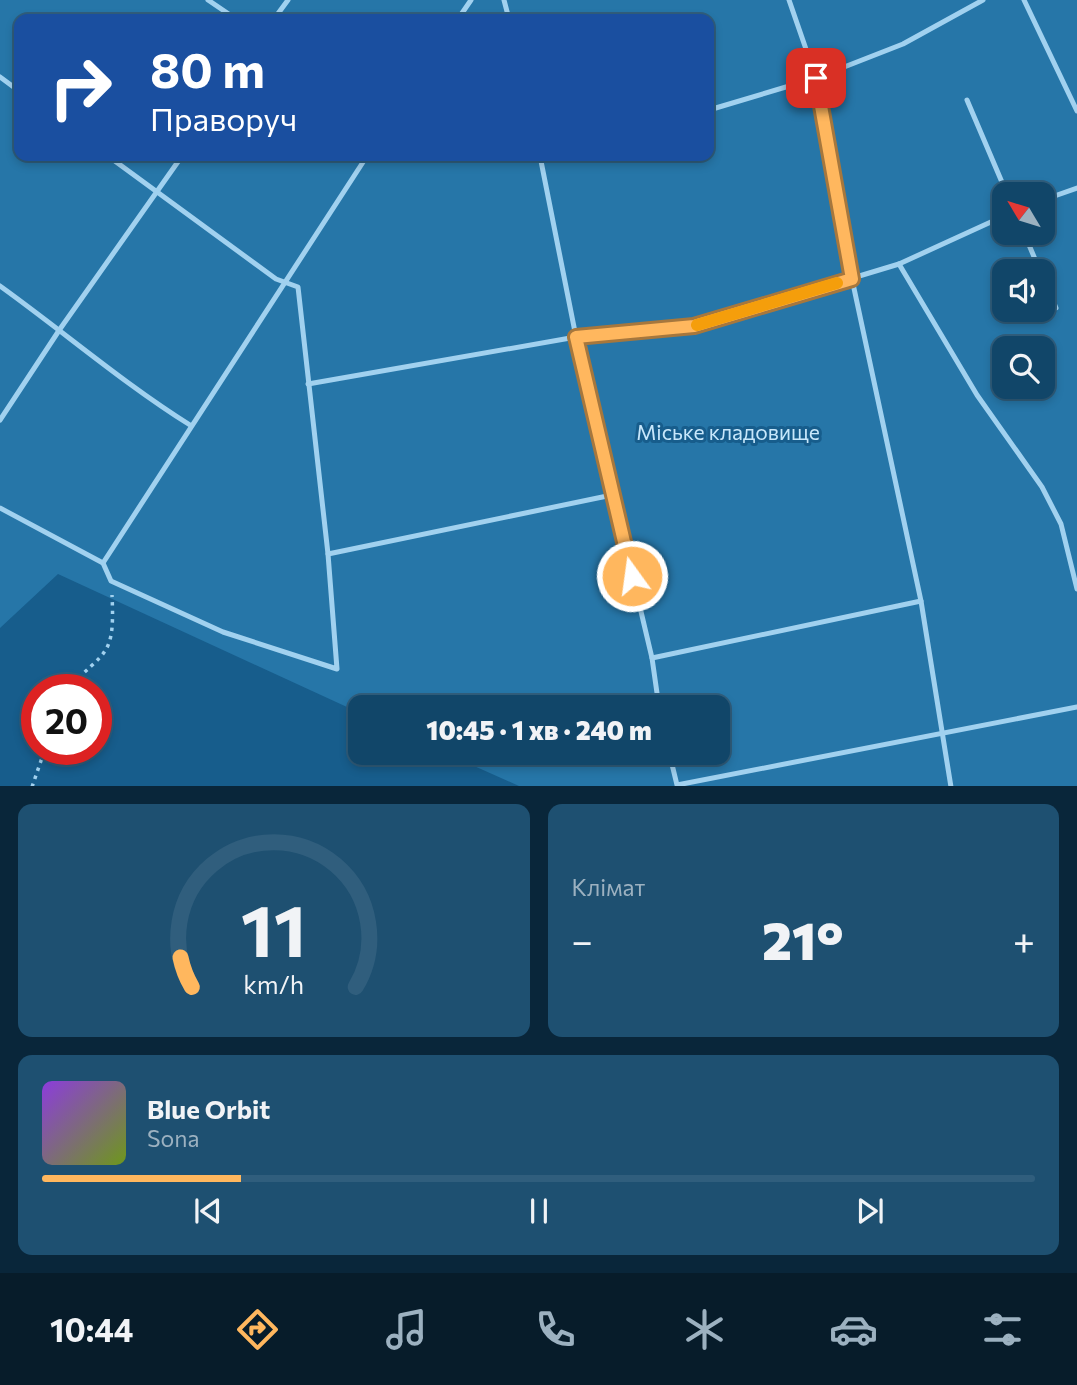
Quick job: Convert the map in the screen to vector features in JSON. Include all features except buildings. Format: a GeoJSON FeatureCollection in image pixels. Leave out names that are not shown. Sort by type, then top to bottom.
{"type":"FeatureCollection","features":[{"type":"Feature","properties":{"kind":"lane"},"geometry":{"type":"LineString","coordinates":[[208,0],[229,14]]}},
{"type":"Feature","properties":{"kind":"lane"},"geometry":{"type":"LineString","coordinates":[[789,0],[816,78],[852,279],[921,601],[951,786]]}},
{"type":"Feature","properties":{"kind":"lane"},"geometry":{"type":"LineString","coordinates":[[714,109],[816,78],[903,44],[983,0]]}},
{"type":"Feature","properties":{"kind":"lane"},"geometry":{"type":"LineString","coordinates":[[1024,0],[1077,111]]}},
{"type":"Feature","properties":{"kind":"lane"},"geometry":{"type":"LineString","coordinates":[[0,76],[14,87]]}},
{"type":"Feature","properties":{"kind":"lane"},"geometry":{"type":"LineString","coordinates":[[967,100],[1002,182]]}},
{"type":"Feature","properties":{"kind":"lane"},"geometry":{"type":"LineString","coordinates":[[0,508],[32,522],[103,563],[111,581],[223,632],[337,669],[328,554],[298,287],[276,279],[115,161]]}},
{"type":"Feature","properties":{"kind":"lane"},"geometry":{"type":"LineString","coordinates":[[0,420],[60,328],[179,161]]}},
{"type":"Feature","properties":{"kind":"lane"},"geometry":{"type":"LineString","coordinates":[[103,563],[364,161]]}},
{"type":"Feature","properties":{"kind":"lane"},"geometry":{"type":"LineString","coordinates":[[541,161],[576,337],[652,658],[657,695]]}},
{"type":"Feature","properties":{"kind":"lane"},"geometry":{"type":"LineString","coordinates":[[1055,196],[1077,188]]}},
{"type":"Feature","properties":{"kind":"lane"},"geometry":{"type":"LineString","coordinates":[[308,384],[576,337],[694,326],[899,264],[992,221]]}},
{"type":"Feature","properties":{"kind":"lane"},"geometry":{"type":"LineString","coordinates":[[899,264],[977,395],[1042,487],[1061,524],[1077,589]]}},
{"type":"Feature","properties":{"kind":"lane"},"geometry":{"type":"LineString","coordinates":[[0,286],[60,328],[136,391],[190,425]]}},
{"type":"Feature","properties":{"kind":"lane"},"geometry":{"type":"LineString","coordinates":[[328,554],[612,495]]}},
{"type":"Feature","properties":{"kind":"lane"},"geometry":{"type":"LineString","coordinates":[[652,658],[921,601]]}},
{"type":"Feature","properties":{"kind":"lane"},"geometry":{"type":"LineString","coordinates":[[672,765],[677,785],[1077,706]]}},
{"type":"Feature","properties":{"kind":"path"},"geometry":{"type":"LineString","coordinates":[[84,674],[101,659],[113,636],[111,581]]}},
{"type":"Feature","properties":{"kind":"path"},"geometry":{"type":"LineString","coordinates":[[32,786],[39,765]]}},
{"type":"Feature","properties":{"kind":"green space","name":"Міське кладовище"},"geometry":{"type":"Polygon","coordinates":[[[0,0],[1077,0],[1077,786],[519,786],[472,765],[730,765],[730,695],[348,695],[348,707],[58,574],[0,628],[0,0]]]}},
{"type":"Feature","properties":{"kind":"slow traffic"},"geometry":{"type":"LineString","coordinates":[[697,325],[837,283]]}},
{"type":"Feature","properties":{"kind":"route"},"geometry":{"type":"LineString","coordinates":[[632,576],[576,337],[694,326],[852,279],[816,78]]}}]}
